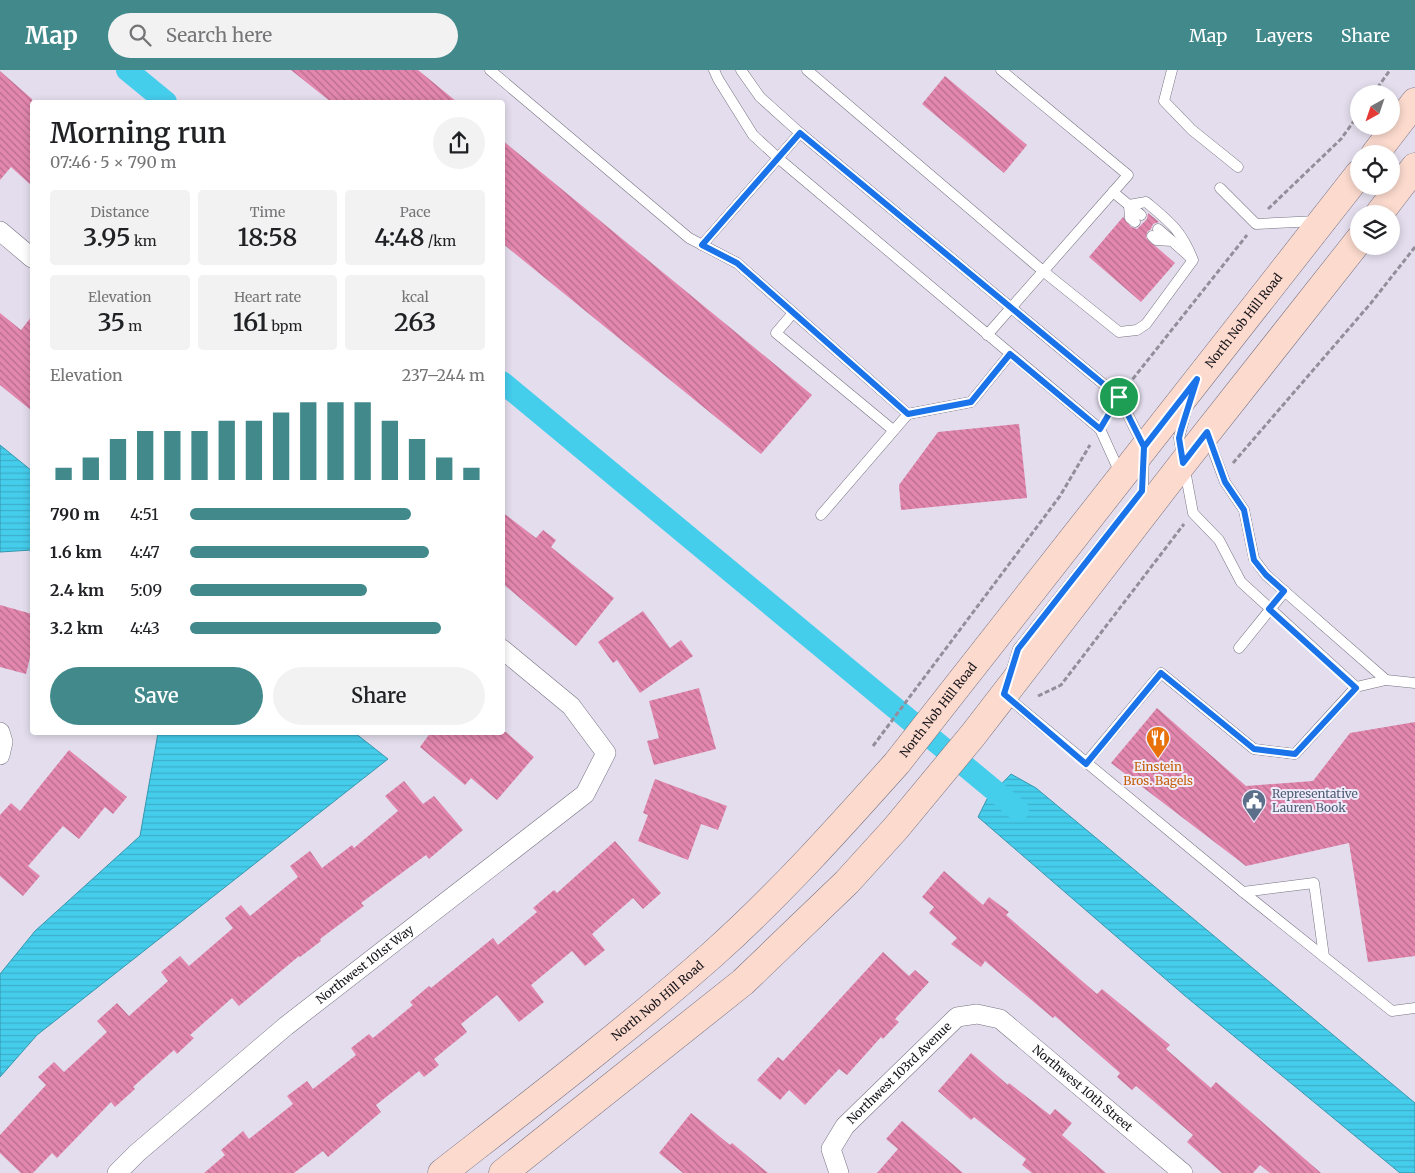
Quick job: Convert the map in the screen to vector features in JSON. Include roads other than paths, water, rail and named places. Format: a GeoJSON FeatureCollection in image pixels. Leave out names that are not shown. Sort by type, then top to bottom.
{"type":"FeatureCollection","features":[{"type":"Feature","properties":{"kind":"main road"},"geometry":{"type":"LineString","coordinates":[[1382,145],[1415,102]]}},
{"type":"Feature","properties":{"kind":"main road"},"geometry":{"type":"LineString","coordinates":[[1386,205],[1415,167]]}},
{"type":"Feature","properties":{"kind":"main road","name":"North Nob Hill Road"},"geometry":{"type":"LineString","coordinates":[[442,1173],[618,1036],[714,952],[814,856],[897,763],[1350,185]]}},
{"type":"Feature","properties":{"kind":"main road"},"geometry":{"type":"LineString","coordinates":[[503,1173],[744,982],[847,882],[928,792],[1207,432],[1350,251]]}},
{"type":"Feature","properties":{"kind":"street"},"geometry":{"type":"LineString","coordinates":[[0,231],[30,256]]}},
{"type":"Feature","properties":{"kind":"street","name":"Northwest 101st Way"},"geometry":{"type":"LineString","coordinates":[[116,1173],[286,1026],[585,794],[606,753],[571,706],[505,651]]}},
{"type":"Feature","properties":{"kind":"street"},"geometry":{"type":"LineString","coordinates":[[0,732],[3,742],[0,755]]}},
{"type":"Feature","properties":{"kind":"street","name":"Northwest 103rd Avenue"},"geometry":{"type":"LineString","coordinates":[[839,1173],[831,1149],[845,1126],[957,1017],[977,1014]]}},
{"type":"Feature","properties":{"kind":"street","name":"Northwest 10th Street"},"geometry":{"type":"LineString","coordinates":[[977,1014],[1000,1019],[1183,1173]]}},
{"type":"Feature","properties":{"kind":"lane"},"geometry":{"type":"LineString","coordinates":[[490,70],[688,238],[737,263],[908,414]]}},
{"type":"Feature","properties":{"kind":"lane"},"geometry":{"type":"LineString","coordinates":[[714,70],[753,135],[1100,429],[1122,476]]}},
{"type":"Feature","properties":{"kind":"lane"},"geometry":{"type":"LineString","coordinates":[[741,70],[760,97],[800,133],[1119,397],[1144,447],[1142,491],[1018,649],[1004,694],[1086,764],[1392,1011],[1415,1008]]}},
{"type":"Feature","properties":{"kind":"lane"},"geometry":{"type":"LineString","coordinates":[[807,70],[1043,272],[1119,332],[1137,330],[1146,324],[1193,260]]}},
{"type":"Feature","properties":{"kind":"lane"},"geometry":{"type":"LineString","coordinates":[[987,335],[1128,175],[1001,70]]}},
{"type":"Feature","properties":{"kind":"lane"},"geometry":{"type":"LineString","coordinates":[[1172,70],[1164,101],[1192,130],[1238,167]]}},
{"type":"Feature","properties":{"kind":"lane"},"geometry":{"type":"LineString","coordinates":[[702,245],[800,133]]}},
{"type":"Feature","properties":{"kind":"lane"},"geometry":{"type":"LineString","coordinates":[[1220,188],[1256,224],[1321,221]]}},
{"type":"Feature","properties":{"kind":"lane"},"geometry":{"type":"LineString","coordinates":[[1113,192],[1129,205],[1138,219]]}},
{"type":"Feature","properties":{"kind":"lane"},"geometry":{"type":"LineString","coordinates":[[1129,205],[1146,202],[1170,221],[1183,235],[1193,260]]}},
{"type":"Feature","properties":{"kind":"lane"},"geometry":{"type":"LineString","coordinates":[[1155,233],[1156,240],[1172,241],[1193,260]]}},
{"type":"Feature","properties":{"kind":"lane"},"geometry":{"type":"LineString","coordinates":[[793,313],[776,333],[894,430]]}},
{"type":"Feature","properties":{"kind":"lane"},"geometry":{"type":"LineString","coordinates":[[821,515],[908,414],[971,402],[1010,354]]}},
{"type":"Feature","properties":{"kind":"lane"},"geometry":{"type":"LineString","coordinates":[[1197,379],[1179,438],[1193,513],[1219,540],[1241,582],[1356,688]]}},
{"type":"Feature","properties":{"kind":"lane"},"geometry":{"type":"LineString","coordinates":[[1207,432],[1225,482],[1244,510],[1254,560],[1266,575],[1386,680]]}},
{"type":"Feature","properties":{"kind":"lane"},"geometry":{"type":"LineString","coordinates":[[1239,648],[1284,591]]}},
{"type":"Feature","properties":{"kind":"lane"},"geometry":{"type":"LineString","coordinates":[[1086,764],[1161,673],[1254,749],[1295,754],[1356,688],[1386,680],[1415,682]]}},
{"type":"Feature","properties":{"kind":"lane"},"geometry":{"type":"LineString","coordinates":[[1243,892],[1314,883],[1324,957]]}},
{"type":"Feature","properties":{"kind":"water"},"geometry":{"type":"Polygon","coordinates":[[[0,445],[30,469],[30,550],[0,552],[0,445]]]}},
{"type":"Feature","properties":{"kind":"water"},"geometry":{"type":"Polygon","coordinates":[[[158,735],[358,735],[388,759],[37,1035],[0,1077],[0,974],[35,931],[140,836],[158,735]]]}},
{"type":"Feature","properties":{"kind":"water"},"geometry":{"type":"Polygon","coordinates":[[[1011,774],[1036,788],[1415,1103],[1415,1173],[1400,1173],[1184,995],[978,817],[987,799],[1011,774]]]}},
{"type":"Feature","properties":{"kind":"waterway"},"geometry":{"type":"LineString","coordinates":[[127,70],[164,100]]}},
{"type":"Feature","properties":{"kind":"waterway"},"geometry":{"type":"LineString","coordinates":[[505,384],[1018,810]]}},
{"type":"Feature","properties":{"kind":"place","name":"Einstein Bros. Bagels"},"geometry":{"type":"Point","coordinates":[1158,759]}},
{"type":"Feature","properties":{"kind":"place","name":"Representative Lauren Book"},"geometry":{"type":"Point","coordinates":[1254,822]}}]}
